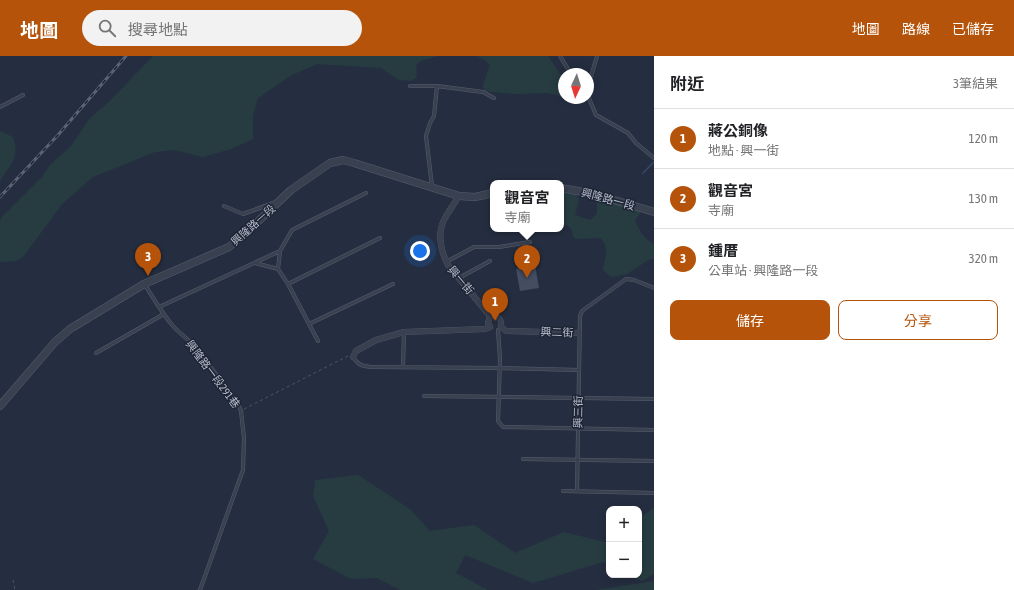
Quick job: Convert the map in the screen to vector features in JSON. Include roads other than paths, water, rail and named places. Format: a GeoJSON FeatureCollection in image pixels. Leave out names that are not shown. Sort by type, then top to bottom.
{"type":"FeatureCollection","features":[{"type":"Feature","properties":{"kind":"street","name":"興隆路一段"},"geometry":{"type":"LineString","coordinates":[[0,406],[55,342],[70,329],[144,284],[229,247],[292,190],[330,163],[343,160],[459,196],[475,197],[490,194]]}},
{"type":"Feature","properties":{"kind":"street","name":"興隆路一段"},"geometry":{"type":"LineString","coordinates":[[564,189],[594,194],[654,212]]}},
{"type":"Feature","properties":{"kind":"street","name":"興一街"},"geometry":{"type":"LineString","coordinates":[[459,196],[441,226],[443,256],[446,262],[490,316]]}},
{"type":"Feature","properties":{"kind":"street"},"geometry":{"type":"LineString","coordinates":[[354,356],[356,352],[376,340],[404,332],[485,329],[490,327],[499,329],[501,321],[499,317],[495,315],[490,316],[488,323],[490,327]]}},
{"type":"Feature","properties":{"kind":"street","name":"興二街"},"geometry":{"type":"LineString","coordinates":[[499,329],[506,331],[579,333]]}},
{"type":"Feature","properties":{"kind":"lane"},"geometry":{"type":"LineString","coordinates":[[560,56],[568,68]]}},
{"type":"Feature","properties":{"kind":"lane"},"geometry":{"type":"LineString","coordinates":[[594,68],[597,56]]}},
{"type":"Feature","properties":{"kind":"lane"},"geometry":{"type":"LineString","coordinates":[[410,86],[437,86],[483,92],[494,98]]}},
{"type":"Feature","properties":{"kind":"lane"},"geometry":{"type":"LineString","coordinates":[[433,188],[426,136],[434,116],[437,86]]}},
{"type":"Feature","properties":{"kind":"lane"},"geometry":{"type":"LineString","coordinates":[[0,107],[23,95]]}},
{"type":"Feature","properties":{"kind":"lane"},"geometry":{"type":"LineString","coordinates":[[591,104],[596,115],[628,132],[636,143],[654,158]]}},
{"type":"Feature","properties":{"kind":"lane"},"geometry":{"type":"LineString","coordinates":[[318,342],[288,284],[278,269],[280,251],[292,230],[366,193]]}},
{"type":"Feature","properties":{"kind":"lane"},"geometry":{"type":"LineString","coordinates":[[224,206],[243,214],[281,200]]}},
{"type":"Feature","properties":{"kind":"lane"},"geometry":{"type":"LineString","coordinates":[[288,284],[380,238]]}},
{"type":"Feature","properties":{"kind":"lane"},"geometry":{"type":"LineString","coordinates":[[446,262],[474,247],[499,247],[530,242]]}},
{"type":"Feature","properties":{"kind":"lane"},"geometry":{"type":"LineString","coordinates":[[159,307],[280,251]]}},
{"type":"Feature","properties":{"kind":"lane"},"geometry":{"type":"LineString","coordinates":[[459,278],[490,261]]}},
{"type":"Feature","properties":{"kind":"lane"},"geometry":{"type":"LineString","coordinates":[[255,263],[278,269]]}},
{"type":"Feature","properties":{"kind":"lane","name":"興二街"},"geometry":{"type":"LineString","coordinates":[[579,333],[580,316],[582,311],[626,279],[634,280],[654,288]]}},
{"type":"Feature","properties":{"kind":"lane","name":"興隆路一段291巷"},"geometry":{"type":"LineString","coordinates":[[144,284],[174,327],[193,344],[238,404],[241,411],[244,438],[243,470],[200,590]]}},
{"type":"Feature","properties":{"kind":"lane"},"geometry":{"type":"LineString","coordinates":[[309,324],[392,284]]}},
{"type":"Feature","properties":{"kind":"lane"},"geometry":{"type":"LineString","coordinates":[[96,353],[164,314]]}},
{"type":"Feature","properties":{"kind":"lane"},"geometry":{"type":"LineString","coordinates":[[499,329],[498,422],[503,427],[654,430]]}},
{"type":"Feature","properties":{"kind":"lane"},"geometry":{"type":"LineString","coordinates":[[403,367],[404,332]]}},
{"type":"Feature","properties":{"kind":"lane","name":"興三街"},"geometry":{"type":"LineString","coordinates":[[577,491],[579,333]]}},
{"type":"Feature","properties":{"kind":"lane"},"geometry":{"type":"LineString","coordinates":[[354,356],[356,362],[363,366],[579,370]]}},
{"type":"Feature","properties":{"kind":"lane"},"geometry":{"type":"LineString","coordinates":[[424,396],[654,399]]}},
{"type":"Feature","properties":{"kind":"lane"},"geometry":{"type":"LineString","coordinates":[[523,459],[654,461]]}},
{"type":"Feature","properties":{"kind":"lane"},"geometry":{"type":"LineString","coordinates":[[563,491],[654,493]]}},
{"type":"Feature","properties":{"kind":"waterway"},"geometry":{"type":"LineString","coordinates":[[643,173],[654,162]]}},
{"type":"Feature","properties":{"kind":"railway"},"geometry":{"type":"LineString","coordinates":[[0,197],[58,135],[126,56]]}},
{"type":"Feature","properties":{"kind":"place","name":"鍾厝"},"geometry":{"type":"Point","coordinates":[148,276]}},
{"type":"Feature","properties":{"kind":"place","name":"觀音宮"},"geometry":{"type":"Point","coordinates":[527,278]}},
{"type":"Feature","properties":{"kind":"place","name":"蔣公銅像"},"geometry":{"type":"Point","coordinates":[495,321]}}]}
